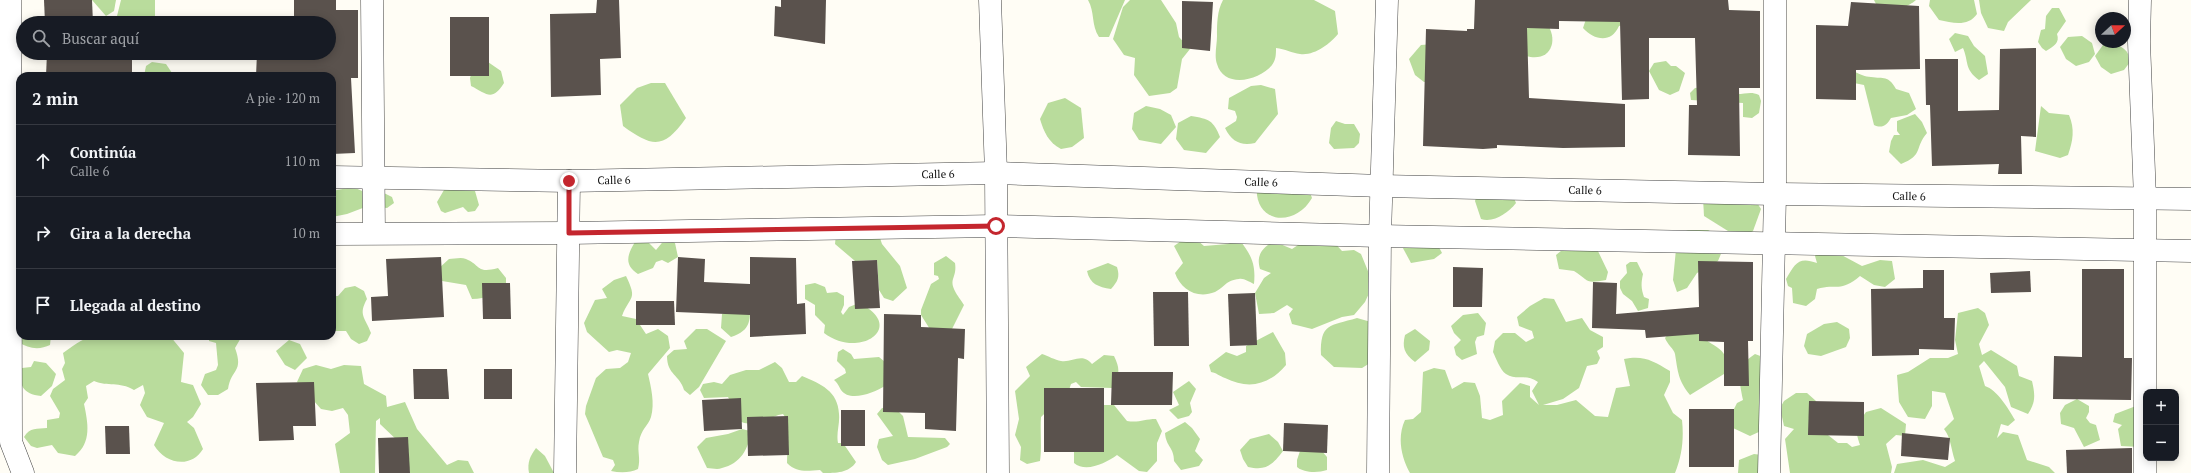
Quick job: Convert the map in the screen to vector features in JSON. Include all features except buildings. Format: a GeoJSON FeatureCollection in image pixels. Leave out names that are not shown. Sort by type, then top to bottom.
{"type":"FeatureCollection","features":[{"type":"Feature","properties":{"kind":"street"},"geometry":{"type":"LineString","coordinates":[[10,0],[10,238],[6,442],[23,473]]}},
{"type":"Feature","properties":{"kind":"street"},"geometry":{"type":"LineString","coordinates":[[372,0],[374,233]]}},
{"type":"Feature","properties":{"kind":"street"},"geometry":{"type":"LineString","coordinates":[[990,0],[996,173],[998,473]]}},
{"type":"Feature","properties":{"kind":"street"},"geometry":{"type":"LineString","coordinates":[[1378,473],[1380,236],[1387,0]]}},
{"type":"Feature","properties":{"kind":"street"},"geometry":{"type":"LineString","coordinates":[[1769,473],[1775,194],[1775,0]]}},
{"type":"Feature","properties":{"kind":"street"},"geometry":{"type":"LineString","coordinates":[[2140,0],[2139,42],[2146,251],[2145,473]]}},
{"type":"Feature","properties":{"kind":"street","name":"Calle 6"},"geometry":{"type":"LineString","coordinates":[[336,177],[374,176],[569,181],[996,173],[1382,186],[1775,194],[2191,199]]}},
{"type":"Feature","properties":{"kind":"street"},"geometry":{"type":"LineString","coordinates":[[565,473],[569,181]]}},
{"type":"Feature","properties":{"kind":"street"},"geometry":{"type":"LineString","coordinates":[[336,234],[569,233],[996,226],[1380,236],[2191,251]]}},
{"type":"Feature","properties":{"kind":"green space"},"geometry":{"type":"Polygon","coordinates":[[[92,0],[116,0],[114,11],[106,16],[92,0]]]}},
{"type":"Feature","properties":{"kind":"green space"},"geometry":{"type":"Polygon","coordinates":[[[121,0],[155,0],[155,16],[117,16],[121,0]]]}},
{"type":"Feature","properties":{"kind":"green space"},"geometry":{"type":"Polygon","coordinates":[[[1088,0],[1125,0],[1109,37],[1099,37],[1095,28],[1092,9],[1088,0]]]}},
{"type":"Feature","properties":{"kind":"green space"},"geometry":{"type":"Polygon","coordinates":[[[1130,0],[1161,0],[1176,23],[1179,37],[1190,49],[1182,59],[1177,88],[1170,93],[1149,96],[1134,75],[1135,58],[1124,55],[1113,39],[1123,7],[1130,0]]]}},
{"type":"Feature","properties":{"kind":"green space"},"geometry":{"type":"Polygon","coordinates":[[[1223,0],[1314,0],[1335,11],[1338,34],[1331,42],[1311,53],[1300,54],[1276,48],[1274,61],[1266,71],[1251,78],[1234,80],[1221,72],[1216,61],[1218,18],[1223,0]]]}},
{"type":"Feature","properties":{"kind":"green space"},"geometry":{"type":"Polygon","coordinates":[[[1874,0],[1916,0],[1902,8],[1893,9],[1877,6],[1874,0]]]}},
{"type":"Feature","properties":{"kind":"green space"},"geometry":{"type":"Polygon","coordinates":[[[1930,0],[1974,0],[1977,14],[1969,21],[1960,23],[1939,20],[1929,6],[1930,0]]]}},
{"type":"Feature","properties":{"kind":"green space"},"geometry":{"type":"Polygon","coordinates":[[[1979,0],[2031,0],[2008,22],[2004,31],[1988,28],[1981,13],[1979,0]]]}},
{"type":"Feature","properties":{"kind":"green space"},"geometry":{"type":"Polygon","coordinates":[[[2052,8],[2059,8],[2066,21],[2057,34],[2058,40],[2056,44],[2046,51],[2038,42],[2041,30],[2045,29],[2046,16],[2052,8]]]}},
{"type":"Feature","properties":{"kind":"green space"},"geometry":{"type":"Polygon","coordinates":[[[1599,14],[1628,24],[1619,26],[1612,36],[1607,38],[1597,37],[1587,32],[1583,28],[1586,19],[1599,14]]]}},
{"type":"Feature","properties":{"kind":"green space"},"geometry":{"type":"Polygon","coordinates":[[[1546,22],[1552,36],[1550,49],[1547,53],[1541,56],[1526,56],[1525,23],[1546,22]]]}},
{"type":"Feature","properties":{"kind":"green space"},"geometry":{"type":"Polygon","coordinates":[[[1955,33],[1968,36],[1974,46],[1985,56],[1988,74],[1979,80],[1969,69],[1963,48],[1955,52],[1949,39],[1955,33]]]}},
{"type":"Feature","properties":{"kind":"green space"},"geometry":{"type":"Polygon","coordinates":[[[2082,36],[2092,43],[2095,54],[2089,62],[2076,66],[2066,59],[2060,47],[2068,37],[2082,36]]]}},
{"type":"Feature","properties":{"kind":"green space"},"geometry":{"type":"Polygon","coordinates":[[[1434,44],[1436,82],[1424,82],[1415,75],[1409,59],[1421,45],[1434,44]]]}},
{"type":"Feature","properties":{"kind":"green space"},"geometry":{"type":"Polygon","coordinates":[[[2101,48],[2122,48],[2128,54],[2130,62],[2124,70],[2111,74],[2101,67],[2095,56],[2101,48]]]}},
{"type":"Feature","properties":{"kind":"green space"},"geometry":{"type":"Polygon","coordinates":[[[1666,61],[1671,66],[1676,66],[1685,73],[1679,91],[1670,95],[1659,90],[1649,71],[1654,63],[1666,61]]]}},
{"type":"Feature","properties":{"kind":"green space"},"geometry":{"type":"Polygon","coordinates":[[[152,62],[166,64],[171,72],[145,72],[146,66],[152,62]]]}},
{"type":"Feature","properties":{"kind":"green space"},"geometry":{"type":"Polygon","coordinates":[[[488,62],[501,71],[504,83],[496,93],[489,95],[471,86],[470,78],[474,66],[488,62]]]}},
{"type":"Feature","properties":{"kind":"green space"},"geometry":{"type":"Polygon","coordinates":[[[1855,72],[1867,76],[1885,78],[1891,82],[1896,89],[1909,93],[1916,109],[1907,115],[1891,118],[1884,126],[1879,127],[1874,125],[1864,85],[1854,83],[1855,72]]]}},
{"type":"Feature","properties":{"kind":"green space"},"geometry":{"type":"Polygon","coordinates":[[[651,83],[665,83],[686,118],[671,135],[658,142],[642,138],[623,126],[620,105],[637,88],[651,83]]]}},
{"type":"Feature","properties":{"kind":"green space"},"geometry":{"type":"Polygon","coordinates":[[[1261,85],[1275,89],[1278,114],[1255,143],[1245,144],[1237,142],[1231,137],[1225,128],[1236,121],[1237,117],[1235,111],[1228,109],[1229,98],[1251,86],[1261,85]]]}},
{"type":"Feature","properties":{"kind":"green space"},"geometry":{"type":"Polygon","coordinates":[[[1702,87],[1737,94],[1751,93],[1759,95],[1761,101],[1759,113],[1752,118],[1743,117],[1743,103],[1691,100],[1690,93],[1695,88],[1702,87]]]}},
{"type":"Feature","properties":{"kind":"green space"},"geometry":{"type":"Polygon","coordinates":[[[1065,98],[1081,108],[1084,138],[1072,147],[1061,149],[1047,136],[1040,119],[1048,103],[1065,98]]]}},
{"type":"Feature","properties":{"kind":"green space"},"geometry":{"type":"Polygon","coordinates":[[[1146,106],[1160,109],[1171,115],[1176,127],[1161,144],[1139,140],[1132,129],[1134,113],[1146,106]]]}},
{"type":"Feature","properties":{"kind":"green space"},"geometry":{"type":"Polygon","coordinates":[[[2041,106],[2049,113],[2069,115],[2073,135],[2068,155],[2060,158],[2035,151],[2041,106]]]}},
{"type":"Feature","properties":{"kind":"green space"},"geometry":{"type":"Polygon","coordinates":[[[1915,114],[1922,122],[1927,133],[1923,138],[1916,154],[1908,161],[1901,164],[1889,152],[1891,141],[1894,135],[1900,135],[1897,131],[1897,121],[1915,114]]]}},
{"type":"Feature","properties":{"kind":"green space"},"geometry":{"type":"Polygon","coordinates":[[[1191,116],[1210,121],[1220,137],[1206,153],[1184,150],[1176,139],[1178,123],[1191,116]]]}},
{"type":"Feature","properties":{"kind":"green space"},"geometry":{"type":"Polygon","coordinates":[[[1336,121],[1345,124],[1354,124],[1360,134],[1359,143],[1354,148],[1334,149],[1329,143],[1331,128],[1336,121]]]}},
{"type":"Feature","properties":{"kind":"green space"},"geometry":{"type":"Polygon","coordinates":[[[1257,185],[1307,185],[1312,198],[1305,208],[1296,214],[1286,217],[1277,217],[1268,214],[1262,208],[1258,198],[1257,185]]]}},
{"type":"Feature","properties":{"kind":"green space"},"geometry":{"type":"Polygon","coordinates":[[[353,187],[369,194],[382,192],[392,197],[394,203],[387,208],[368,206],[347,214],[336,216],[336,190],[353,187]]]}},
{"type":"Feature","properties":{"kind":"green space"},"geometry":{"type":"Polygon","coordinates":[[[463,187],[475,191],[479,205],[475,211],[468,212],[463,207],[445,213],[441,211],[437,202],[444,190],[463,187]]]}},
{"type":"Feature","properties":{"kind":"green space"},"geometry":{"type":"Polygon","coordinates":[[[1479,189],[1512,194],[1516,203],[1509,210],[1496,218],[1491,220],[1481,219],[1475,201],[1479,189]]]}},
{"type":"Feature","properties":{"kind":"green space"},"geometry":{"type":"Polygon","coordinates":[[[1750,192],[1761,209],[1753,231],[1745,236],[1728,231],[1704,216],[1703,198],[1750,192]]]}},
{"type":"Feature","properties":{"kind":"green space"},"geometry":{"type":"Polygon","coordinates":[[[1688,230],[1708,230],[1720,236],[1723,249],[1718,261],[1697,273],[1687,288],[1677,292],[1673,280],[1677,239],[1680,233],[1688,230]]]}},
{"type":"Feature","properties":{"kind":"green space"},"geometry":{"type":"Polygon","coordinates":[[[836,234],[879,235],[882,244],[900,266],[907,288],[893,301],[884,298],[879,290],[877,260],[855,261],[835,244],[836,234]]]}},
{"type":"Feature","properties":{"kind":"green space"},"geometry":{"type":"Polygon","coordinates":[[[1432,234],[1442,253],[1434,259],[1411,263],[1398,239],[1432,234]]]}},
{"type":"Feature","properties":{"kind":"green space"},"geometry":{"type":"Polygon","coordinates":[[[666,238],[675,243],[678,257],[668,263],[662,260],[656,262],[653,268],[638,274],[630,267],[628,260],[629,255],[635,242],[649,243],[656,250],[666,238]]]}},
{"type":"Feature","properties":{"kind":"green space"},"geometry":{"type":"Polygon","coordinates":[[[1184,239],[1197,240],[1204,246],[1228,244],[1239,239],[1252,260],[1254,284],[1241,279],[1228,282],[1215,292],[1208,294],[1196,294],[1190,292],[1181,284],[1175,273],[1183,263],[1174,246],[1184,239]]]}},
{"type":"Feature","properties":{"kind":"green space"},"geometry":{"type":"Polygon","coordinates":[[[1332,240],[1342,251],[1354,250],[1361,254],[1370,276],[1371,289],[1365,302],[1354,315],[1342,317],[1312,329],[1292,324],[1289,314],[1293,309],[1287,305],[1274,313],[1259,314],[1255,293],[1264,278],[1271,273],[1260,269],[1259,256],[1263,250],[1273,241],[1292,249],[1301,243],[1332,240]]]}},
{"type":"Feature","properties":{"kind":"green space"},"geometry":{"type":"Polygon","coordinates":[[[1572,242],[1597,249],[1608,272],[1606,280],[1590,282],[1574,271],[1559,269],[1556,255],[1572,242]]]}},
{"type":"Feature","properties":{"kind":"green space"},"geometry":{"type":"Polygon","coordinates":[[[1821,244],[1862,266],[1880,260],[1892,261],[1895,279],[1885,287],[1874,285],[1860,276],[1843,286],[1817,289],[1815,299],[1806,306],[1793,303],[1792,288],[1788,286],[1786,279],[1792,269],[1801,261],[1805,260],[1817,263],[1815,256],[1821,244]]]}},
{"type":"Feature","properties":{"kind":"green space"},"geometry":{"type":"Polygon","coordinates":[[[946,256],[955,263],[952,282],[956,293],[964,305],[952,329],[933,334],[921,315],[921,310],[931,284],[939,279],[938,276],[934,275],[934,263],[946,256]]]}},
{"type":"Feature","properties":{"kind":"green space"},"geometry":{"type":"Polygon","coordinates":[[[449,259],[466,259],[471,261],[479,268],[486,270],[498,268],[506,278],[506,284],[498,291],[490,295],[472,299],[466,285],[442,281],[438,269],[449,259]]]}},
{"type":"Feature","properties":{"kind":"green space"},"geometry":{"type":"Polygon","coordinates":[[[1630,262],[1637,262],[1643,274],[1642,291],[1644,297],[1649,299],[1648,308],[1638,311],[1632,301],[1623,294],[1620,288],[1620,281],[1627,273],[1626,265],[1630,262]]]}},
{"type":"Feature","properties":{"kind":"green space"},"geometry":{"type":"Polygon","coordinates":[[[1108,263],[1117,267],[1118,274],[1117,281],[1111,289],[1102,287],[1092,282],[1087,271],[1108,263]]]}},
{"type":"Feature","properties":{"kind":"green space"},"geometry":{"type":"Polygon","coordinates":[[[626,276],[632,290],[632,298],[622,316],[636,319],[646,334],[658,329],[668,336],[670,348],[648,374],[653,406],[650,420],[640,438],[638,469],[628,472],[621,472],[611,471],[615,465],[613,460],[603,457],[585,414],[586,406],[596,378],[606,369],[620,368],[628,362],[631,353],[617,350],[609,352],[587,332],[584,323],[595,300],[607,298],[602,289],[614,280],[626,276]]]}},
{"type":"Feature","properties":{"kind":"green space"},"geometry":{"type":"Polygon","coordinates":[[[815,283],[825,287],[827,293],[837,292],[844,296],[844,305],[841,312],[843,315],[849,307],[859,303],[873,312],[879,322],[879,330],[873,337],[863,342],[851,343],[838,340],[824,333],[825,325],[815,315],[815,305],[805,299],[805,285],[815,283]]]}},
{"type":"Feature","properties":{"kind":"green space"},"geometry":{"type":"Polygon","coordinates":[[[355,286],[364,291],[367,299],[364,304],[363,316],[371,333],[367,341],[359,344],[351,339],[346,331],[336,331],[336,296],[338,296],[345,288],[355,286]]]}},
{"type":"Feature","properties":{"kind":"green space"},"geometry":{"type":"Polygon","coordinates":[[[1544,298],[1554,299],[1566,322],[1582,318],[1590,330],[1603,337],[1603,347],[1597,351],[1600,358],[1597,364],[1587,366],[1579,388],[1563,399],[1543,405],[1557,405],[1576,400],[1595,416],[1608,417],[1616,388],[1630,386],[1624,359],[1643,358],[1658,364],[1670,371],[1670,382],[1664,395],[1673,413],[1682,420],[1682,447],[1675,473],[1410,473],[1402,454],[1401,433],[1405,420],[1413,419],[1421,412],[1423,372],[1434,368],[1445,370],[1452,389],[1464,382],[1475,383],[1480,396],[1482,418],[1490,420],[1503,415],[1502,401],[1520,383],[1530,386],[1530,397],[1539,405],[1532,391],[1538,382],[1525,377],[1513,377],[1506,374],[1500,367],[1493,352],[1495,341],[1503,333],[1515,333],[1526,342],[1534,338],[1532,331],[1519,326],[1517,317],[1530,306],[1544,298]]]}},
{"type":"Feature","properties":{"kind":"green space"},"geometry":{"type":"Polygon","coordinates":[[[750,301],[750,319],[746,328],[731,337],[721,328],[722,314],[750,301]]]}},
{"type":"Feature","properties":{"kind":"green space"},"geometry":{"type":"Polygon","coordinates":[[[1978,308],[1985,313],[1989,325],[1979,344],[1982,355],[1991,350],[2017,366],[2019,376],[2032,381],[2034,390],[2034,402],[2028,414],[2011,407],[2005,387],[1984,361],[1979,366],[1985,386],[1998,395],[2015,420],[2008,426],[2001,424],[1997,438],[2003,432],[2018,435],[2027,460],[2049,467],[2055,473],[1894,473],[1897,464],[1923,460],[1945,467],[1955,461],[1950,440],[1944,429],[1954,419],[1945,393],[1932,391],[1932,406],[1925,419],[1908,417],[1899,402],[1897,375],[1908,372],[1930,358],[1948,358],[1958,354],[1955,340],[1958,313],[1978,308]]]}},
{"type":"Feature","properties":{"kind":"green space"},"geometry":{"type":"Polygon","coordinates":[[[1478,313],[1486,323],[1484,335],[1477,337],[1475,342],[1477,354],[1462,360],[1456,355],[1454,347],[1461,340],[1454,333],[1451,326],[1463,315],[1478,313]]]}},
{"type":"Feature","properties":{"kind":"green space"},"geometry":{"type":"Polygon","coordinates":[[[1357,318],[1371,322],[1370,363],[1362,368],[1334,367],[1321,355],[1322,337],[1325,331],[1333,325],[1357,318]]]}},
{"type":"Feature","properties":{"kind":"green space"},"geometry":{"type":"Polygon","coordinates":[[[1689,321],[1699,334],[1723,353],[1726,361],[1724,374],[1690,395],[1681,380],[1674,352],[1665,338],[1674,327],[1689,321]]]}},
{"type":"Feature","properties":{"kind":"green space"},"geometry":{"type":"Polygon","coordinates":[[[1837,322],[1849,329],[1850,338],[1846,347],[1821,356],[1808,354],[1804,346],[1807,334],[1824,324],[1837,322]]]}},
{"type":"Feature","properties":{"kind":"green space"},"geometry":{"type":"Polygon","coordinates":[[[696,329],[707,329],[726,341],[699,387],[690,395],[684,390],[680,381],[671,371],[667,356],[674,350],[687,349],[684,341],[696,329]]]}},
{"type":"Feature","properties":{"kind":"green space"},"geometry":{"type":"Polygon","coordinates":[[[1415,329],[1430,341],[1429,350],[1415,362],[1406,353],[1404,343],[1405,335],[1415,329]]]}},
{"type":"Feature","properties":{"kind":"green space"},"geometry":{"type":"Polygon","coordinates":[[[1273,332],[1285,353],[1286,365],[1273,377],[1258,384],[1242,384],[1211,372],[1209,365],[1226,352],[1237,356],[1246,352],[1246,346],[1273,332]]]}},
{"type":"Feature","properties":{"kind":"green space"},"geometry":{"type":"Polygon","coordinates":[[[19,340],[51,340],[50,345],[42,348],[30,347],[19,342],[19,340]]]}},
{"type":"Feature","properties":{"kind":"green space"},"geometry":{"type":"Polygon","coordinates":[[[82,340],[173,340],[184,353],[181,382],[193,385],[201,404],[193,417],[187,422],[194,428],[203,449],[198,455],[185,462],[178,462],[165,456],[154,445],[164,423],[147,417],[140,405],[145,393],[143,385],[134,390],[129,387],[104,384],[94,381],[86,386],[88,398],[84,404],[87,418],[87,432],[84,445],[80,451],[75,456],[58,453],[52,445],[37,448],[31,446],[24,437],[26,434],[31,430],[47,428],[47,420],[59,418],[60,413],[50,396],[53,389],[65,380],[62,369],[65,363],[63,353],[82,340]]]}},
{"type":"Feature","properties":{"kind":"green space"},"geometry":{"type":"Polygon","coordinates":[[[240,340],[235,348],[238,366],[228,389],[218,395],[208,395],[201,385],[205,374],[216,370],[218,365],[216,343],[209,341],[240,340]]]}},
{"type":"Feature","properties":{"kind":"green space"},"geometry":{"type":"Polygon","coordinates":[[[289,340],[300,344],[307,358],[295,370],[285,365],[276,351],[289,340]]]}},
{"type":"Feature","properties":{"kind":"green space"},"geometry":{"type":"Polygon","coordinates":[[[843,349],[851,354],[854,359],[879,357],[885,362],[885,386],[863,395],[850,396],[845,394],[834,380],[846,373],[845,369],[837,361],[838,352],[843,349]]]}},
{"type":"Feature","properties":{"kind":"green space"},"geometry":{"type":"Polygon","coordinates":[[[1042,354],[1061,361],[1081,358],[1092,364],[1104,355],[1114,356],[1118,365],[1118,372],[1112,388],[1081,387],[1076,382],[1071,384],[1069,390],[1041,417],[1040,461],[1027,464],[1020,460],[1021,447],[1015,435],[1019,419],[1015,391],[1030,376],[1026,367],[1042,354]]]}},
{"type":"Feature","properties":{"kind":"green space"},"geometry":{"type":"Polygon","coordinates":[[[1755,354],[1763,357],[1761,431],[1750,436],[1733,428],[1728,421],[1737,403],[1743,400],[1740,386],[1741,369],[1744,364],[1755,354]]]}},
{"type":"Feature","properties":{"kind":"green space"},"geometry":{"type":"Polygon","coordinates":[[[34,361],[46,363],[56,374],[52,386],[41,396],[26,391],[23,388],[21,379],[22,368],[31,367],[34,361]]]}},
{"type":"Feature","properties":{"kind":"green space"},"geometry":{"type":"Polygon","coordinates":[[[775,362],[782,368],[789,382],[796,382],[802,376],[822,385],[832,394],[838,406],[839,414],[837,436],[838,443],[843,443],[856,462],[853,466],[846,470],[837,472],[823,473],[820,470],[798,470],[787,463],[788,421],[783,414],[760,422],[748,424],[743,423],[739,420],[728,397],[704,398],[700,390],[703,384],[714,382],[722,384],[730,375],[746,370],[759,370],[775,362]]]}},
{"type":"Feature","properties":{"kind":"green space"},"geometry":{"type":"Polygon","coordinates":[[[316,365],[331,369],[344,365],[361,366],[364,384],[386,396],[387,407],[405,402],[417,429],[447,465],[458,460],[468,461],[474,473],[410,473],[400,443],[380,424],[380,418],[376,421],[375,473],[340,473],[335,444],[350,433],[348,415],[343,408],[332,411],[321,409],[297,382],[303,369],[316,365]]]}},
{"type":"Feature","properties":{"kind":"green space"},"geometry":{"type":"Polygon","coordinates":[[[1189,381],[1196,389],[1190,403],[1192,412],[1189,416],[1178,419],[1169,410],[1179,405],[1173,392],[1189,381]]]}},
{"type":"Feature","properties":{"kind":"green space"},"geometry":{"type":"Polygon","coordinates":[[[1796,393],[1807,393],[1816,401],[1828,435],[1838,443],[1847,443],[1852,447],[1860,445],[1857,435],[1857,427],[1866,412],[1881,408],[1906,424],[1905,436],[1896,435],[1886,444],[1892,467],[1891,473],[1790,473],[1785,439],[1794,429],[1784,426],[1780,408],[1784,401],[1796,393]]]}},
{"type":"Feature","properties":{"kind":"green space"},"geometry":{"type":"Polygon","coordinates":[[[2077,399],[2089,406],[2089,412],[2086,418],[2090,423],[2096,425],[2100,440],[2084,447],[2074,428],[2061,424],[2060,413],[2065,405],[2077,399]]]}},
{"type":"Feature","properties":{"kind":"green space"},"geometry":{"type":"Polygon","coordinates":[[[1104,405],[1114,405],[1127,421],[1135,422],[1156,419],[1162,431],[1157,443],[1157,461],[1147,472],[1139,471],[1117,455],[1096,466],[1084,467],[1074,463],[1074,452],[1082,446],[1104,405]]]}},
{"type":"Feature","properties":{"kind":"green space"},"geometry":{"type":"Polygon","coordinates":[[[2136,406],[2140,447],[2121,446],[2118,429],[2122,425],[2113,422],[2115,414],[2136,406]]]}},
{"type":"Feature","properties":{"kind":"green space"},"geometry":{"type":"Polygon","coordinates":[[[894,407],[903,416],[908,437],[945,438],[950,444],[947,447],[915,459],[888,465],[882,460],[877,447],[879,439],[893,436],[877,414],[882,408],[894,407]]]}},
{"type":"Feature","properties":{"kind":"green space"},"geometry":{"type":"Polygon","coordinates":[[[1185,422],[1192,428],[1200,439],[1195,451],[1203,460],[1199,466],[1181,470],[1174,461],[1174,456],[1165,433],[1185,422]]]}},
{"type":"Feature","properties":{"kind":"green space"},"geometry":{"type":"Polygon","coordinates":[[[742,429],[750,431],[750,437],[746,449],[739,459],[734,463],[720,469],[707,468],[697,447],[706,438],[728,434],[742,429]]]}},
{"type":"Feature","properties":{"kind":"green space"},"geometry":{"type":"Polygon","coordinates":[[[1269,434],[1278,442],[1283,451],[1276,460],[1268,466],[1260,468],[1248,467],[1240,450],[1250,439],[1269,434]]]}},
{"type":"Feature","properties":{"kind":"green space"},"geometry":{"type":"Polygon","coordinates":[[[536,448],[545,456],[554,473],[529,473],[528,466],[532,454],[536,448]]]}},
{"type":"Feature","properties":{"kind":"green space"},"geometry":{"type":"Polygon","coordinates":[[[1301,448],[1321,450],[1327,457],[1327,470],[1311,472],[1297,467],[1297,460],[1301,448]]]}},
{"type":"Feature","properties":{"kind":"green space"},"geometry":{"type":"Polygon","coordinates":[[[1754,454],[1762,455],[1775,473],[1738,473],[1739,460],[1754,454]]]}},
{"type":"Feature","properties":{"kind":"route"},"geometry":{"type":"LineString","coordinates":[[569,181],[569,233],[996,226]]}}]}
